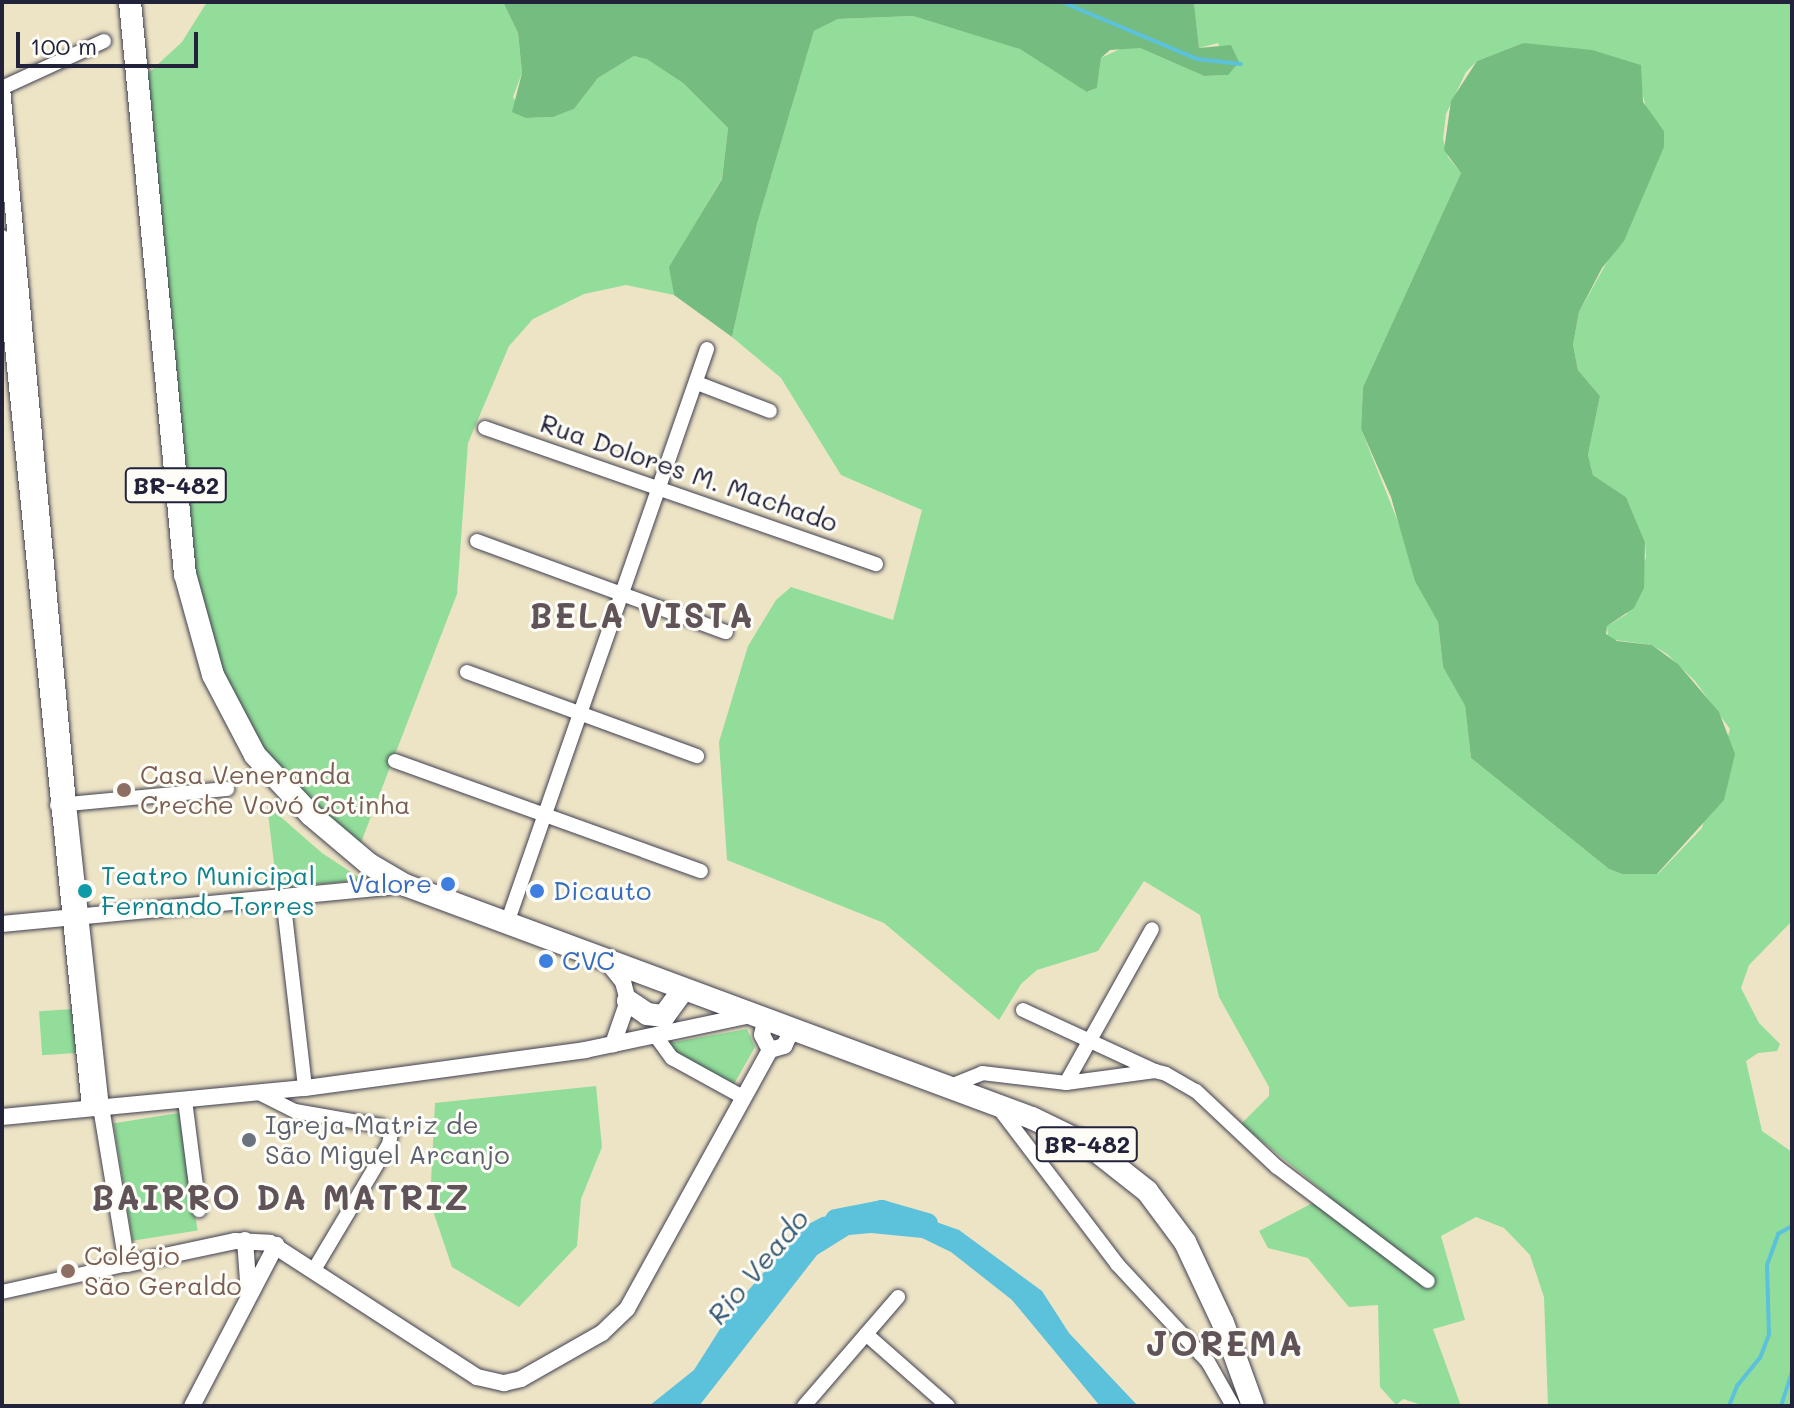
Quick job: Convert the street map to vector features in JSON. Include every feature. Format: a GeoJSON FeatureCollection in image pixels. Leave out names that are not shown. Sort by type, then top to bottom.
{"type":"FeatureCollection","features":[{"type":"Feature","properties":{"kind":"highway","name":"BR-482"},"geometry":{"type":"LineString","coordinates":[[130,2],[182,543],[204,652],[231,716],[277,782],[344,844],[405,885],[506,926],[998,1106],[1090,1146],[1154,1200],[1200,1271],[1253,1406]]}},
{"type":"Feature","properties":{"kind":"highway"},"geometry":{"type":"LineString","coordinates":[[628,1001],[647,1014],[664,1016],[682,991]]}},
{"type":"Feature","properties":{"kind":"street"},"geometry":{"type":"LineString","coordinates":[[16,393],[3,88],[104,41]]}},
{"type":"Feature","properties":{"kind":"street"},"geometry":{"type":"LineString","coordinates":[[2,238],[16,393],[96,1107],[127,1264]]}},
{"type":"Feature","properties":{"kind":"street"},"geometry":{"type":"LineString","coordinates":[[506,926],[547,817],[707,349]]}},
{"type":"Feature","properties":{"kind":"street"},"geometry":{"type":"LineString","coordinates":[[697,383],[770,411]]}},
{"type":"Feature","properties":{"kind":"street","name":"Rua Dolores M. Machado"},"geometry":{"type":"LineString","coordinates":[[485,428],[876,564]]}},
{"type":"Feature","properties":{"kind":"street"},"geometry":{"type":"LineString","coordinates":[[477,541],[625,592],[726,632]]}},
{"type":"Feature","properties":{"kind":"street"},"geometry":{"type":"LineString","coordinates":[[467,672],[697,756]]}},
{"type":"Feature","properties":{"kind":"street"},"geometry":{"type":"LineString","coordinates":[[395,761],[701,871]]}},
{"type":"Feature","properties":{"kind":"street"},"geometry":{"type":"LineString","coordinates":[[62,804],[227,789]]}},
{"type":"Feature","properties":{"kind":"street"},"geometry":{"type":"LineString","coordinates":[[2,924],[405,885]]}},
{"type":"Feature","properties":{"kind":"street"},"geometry":{"type":"LineString","coordinates":[[283,897],[305,1088]]}},
{"type":"Feature","properties":{"kind":"street"},"geometry":{"type":"LineString","coordinates":[[1066,1083],[1093,1040],[1152,929]]}},
{"type":"Feature","properties":{"kind":"street"},"geometry":{"type":"LineString","coordinates":[[607,962],[623,982],[628,1001],[613,1044]]}},
{"type":"Feature","properties":{"kind":"street"},"geometry":{"type":"LineString","coordinates":[[1023,1010],[1093,1040],[1196,1091],[1277,1167],[1428,1281]]}},
{"type":"Feature","properties":{"kind":"street"},"geometry":{"type":"LineString","coordinates":[[2,1117],[305,1088],[613,1044],[758,1018],[770,1050]]}},
{"type":"Feature","properties":{"kind":"street"},"geometry":{"type":"LineString","coordinates":[[2,1292],[245,1240],[276,1245],[477,1377],[504,1383],[521,1379],[602,1333],[627,1309],[770,1050],[784,1046],[792,1030]]}},
{"type":"Feature","properties":{"kind":"street"},"geometry":{"type":"LineString","coordinates":[[655,1035],[672,1058],[743,1097]]}},
{"type":"Feature","properties":{"kind":"street"},"geometry":{"type":"LineString","coordinates":[[948,1087],[982,1073],[1066,1083],[1155,1071]]}},
{"type":"Feature","properties":{"kind":"street"},"geometry":{"type":"LineString","coordinates":[[259,1093],[295,1111],[381,1126],[391,1132],[389,1144],[315,1268]]}},
{"type":"Feature","properties":{"kind":"street"},"geometry":{"type":"LineString","coordinates":[[185,1100],[199,1210]]}},
{"type":"Feature","properties":{"kind":"street"},"geometry":{"type":"LineString","coordinates":[[998,1106],[1117,1264],[1208,1362],[1233,1406]]}},
{"type":"Feature","properties":{"kind":"street"},"geometry":{"type":"LineString","coordinates":[[245,1240],[249,1295]]}},
{"type":"Feature","properties":{"kind":"street"},"geometry":{"type":"LineString","coordinates":[[192,1406],[276,1245]]}},
{"type":"Feature","properties":{"kind":"street"},"geometry":{"type":"LineString","coordinates":[[804,1406],[898,1297]]}},
{"type":"Feature","properties":{"kind":"street"},"geometry":{"type":"LineString","coordinates":[[866,1334],[948,1406]]}},
{"type":"Feature","properties":{"kind":"green space"},"geometry":{"type":"Polygon","coordinates":[[[207,2],[503,2],[518,33],[522,73],[513,97],[527,118],[553,117],[574,109],[598,78],[634,56],[647,58],[683,83],[728,128],[722,178],[670,267],[674,295],[626,285],[584,294],[533,319],[509,346],[468,443],[457,594],[360,845],[313,805],[250,733],[198,614],[143,78],[182,42],[207,2]]]}},
{"type":"Feature","properties":{"kind":"green space"},"geometry":{"type":"Polygon","coordinates":[[[503,2],[1194,2],[1199,48],[1231,45],[1239,62],[1228,75],[1204,76],[1140,48],[1110,50],[1101,58],[1097,88],[1087,92],[1020,49],[913,16],[838,19],[814,31],[757,224],[732,337],[674,295],[669,267],[722,179],[728,128],[683,83],[647,59],[634,56],[598,78],[574,109],[553,117],[526,118],[512,112],[522,73],[518,33],[503,2]]]}},
{"type":"Feature","properties":{"kind":"green space"},"geometry":{"type":"Polygon","coordinates":[[[1194,2],[1792,2],[1792,921],[1749,965],[1741,988],[1759,1023],[1780,1044],[1777,1051],[1758,1053],[1746,1061],[1762,1131],[1792,1152],[1792,1406],[1548,1406],[1544,1297],[1530,1255],[1504,1228],[1476,1217],[1441,1236],[1465,1320],[1433,1329],[1461,1406],[1425,1406],[1403,1399],[1396,1405],[1380,1387],[1378,1305],[1349,1307],[1308,1258],[1268,1248],[1259,1231],[1328,1195],[1241,1124],[1269,1096],[1269,1087],[1219,997],[1200,915],[1144,881],[1098,951],[1037,970],[1021,984],[999,1020],[884,923],[727,860],[719,742],[748,646],[776,600],[791,587],[893,620],[922,510],[841,475],[781,378],[732,337],[757,224],[814,31],[838,19],[913,16],[1021,49],[1088,92],[1097,88],[1101,58],[1124,47],[1140,48],[1204,76],[1228,75],[1218,43],[1199,48],[1194,2]],[[1523,43],[1477,61],[1466,72],[1446,114],[1443,139],[1448,157],[1461,173],[1363,387],[1361,429],[1438,622],[1443,667],[1465,706],[1471,758],[1609,869],[1622,874],[1658,874],[1702,828],[1730,729],[1695,681],[1667,654],[1652,645],[1608,639],[1607,626],[1627,614],[1646,557],[1645,542],[1626,497],[1593,475],[1588,455],[1600,396],[1578,370],[1573,345],[1579,312],[1639,205],[1664,131],[1647,112],[1641,88],[1523,43]]]}},
{"type":"Feature","properties":{"kind":"green space"},"geometry":{"type":"Polygon","coordinates":[[[1523,43],[1592,50],[1641,65],[1643,102],[1664,131],[1664,147],[1624,241],[1602,268],[1579,312],[1573,345],[1578,370],[1600,396],[1588,455],[1593,475],[1626,497],[1645,542],[1644,588],[1634,608],[1607,626],[1606,634],[1617,641],[1652,645],[1678,664],[1719,712],[1735,754],[1724,800],[1657,874],[1622,874],[1609,869],[1471,758],[1465,706],[1443,667],[1438,622],[1415,581],[1391,497],[1361,429],[1363,387],[1461,173],[1444,150],[1451,101],[1477,61],[1523,43]]]}},
{"type":"Feature","properties":{"kind":"green space"},"geometry":{"type":"Polygon","coordinates":[[[267,805],[322,853],[363,880],[277,888],[267,805]]]}},
{"type":"Feature","properties":{"kind":"green space"},"geometry":{"type":"Polygon","coordinates":[[[73,1009],[76,1053],[42,1055],[39,1011],[73,1009]]]}},
{"type":"Feature","properties":{"kind":"green space"},"geometry":{"type":"Polygon","coordinates":[[[747,1029],[755,1047],[734,1084],[674,1053],[669,1043],[747,1029]]]}},
{"type":"Feature","properties":{"kind":"green space"},"geometry":{"type":"Polygon","coordinates":[[[596,1086],[602,1147],[581,1199],[577,1246],[519,1307],[452,1267],[430,1202],[435,1103],[596,1086]]]}},
{"type":"Feature","properties":{"kind":"green space"},"geometry":{"type":"Polygon","coordinates":[[[179,1113],[198,1231],[132,1241],[114,1123],[179,1113]]]}},
{"type":"Feature","properties":{"kind":"water"},"geometry":{"type":"Polygon","coordinates":[[[857,1212],[919,1216],[959,1230],[1042,1291],[1069,1333],[1138,1406],[1100,1406],[1012,1300],[951,1252],[922,1238],[871,1233],[849,1235],[817,1255],[699,1406],[649,1406],[694,1370],[734,1307],[803,1227],[822,1217],[857,1212]]]}},
{"type":"Feature","properties":{"kind":"waterway"},"geometry":{"type":"LineString","coordinates":[[1062,2],[1197,59],[1241,64]]}},
{"type":"Feature","properties":{"kind":"waterway","name":"Rio Veado"},"geometry":{"type":"LineString","coordinates":[[836,1220],[882,1211],[927,1224]]}},
{"type":"Feature","properties":{"kind":"waterway"},"geometry":{"type":"LineString","coordinates":[[1729,1406],[1737,1386],[1760,1358],[1769,1334],[1767,1265],[1778,1234],[1792,1226]]}},
{"type":"Feature","properties":{"kind":"waterway"},"geometry":{"type":"LineString","coordinates":[[1781,1406],[1792,1373]]}},
{"type":"Feature","properties":{"kind":"place","name":"Casa Veneranda Creche Vovó Cotinha"},"geometry":{"type":"Point","coordinates":[124,790]}},
{"type":"Feature","properties":{"kind":"place","name":"Valore"},"geometry":{"type":"Point","coordinates":[448,884]}},
{"type":"Feature","properties":{"kind":"place","name":"Teatro Municipal Fernando Torres"},"geometry":{"type":"Point","coordinates":[85,891]}},
{"type":"Feature","properties":{"kind":"place","name":"Dicauto"},"geometry":{"type":"Point","coordinates":[537,891]}},
{"type":"Feature","properties":{"kind":"place","name":"CVC"},"geometry":{"type":"Point","coordinates":[546,961]}},
{"type":"Feature","properties":{"kind":"place","name":"Igreja Matriz de São Miguel Arcanjo"},"geometry":{"type":"Point","coordinates":[249,1140]}},
{"type":"Feature","properties":{"kind":"place","name":"Colégio São Geraldo"},"geometry":{"type":"Point","coordinates":[68,1271]}},
{"type":"Feature","properties":{"kind":"district","name":"BELA VISTA"},"geometry":{"type":"Point","coordinates":[642,615]}},
{"type":"Feature","properties":{"kind":"district","name":"BAIRRO DA MATRIZ"},"geometry":{"type":"Point","coordinates":[281,1197]}},
{"type":"Feature","properties":{"kind":"district","name":"JOREMA"},"geometry":{"type":"Point","coordinates":[1225,1343]}}]}
